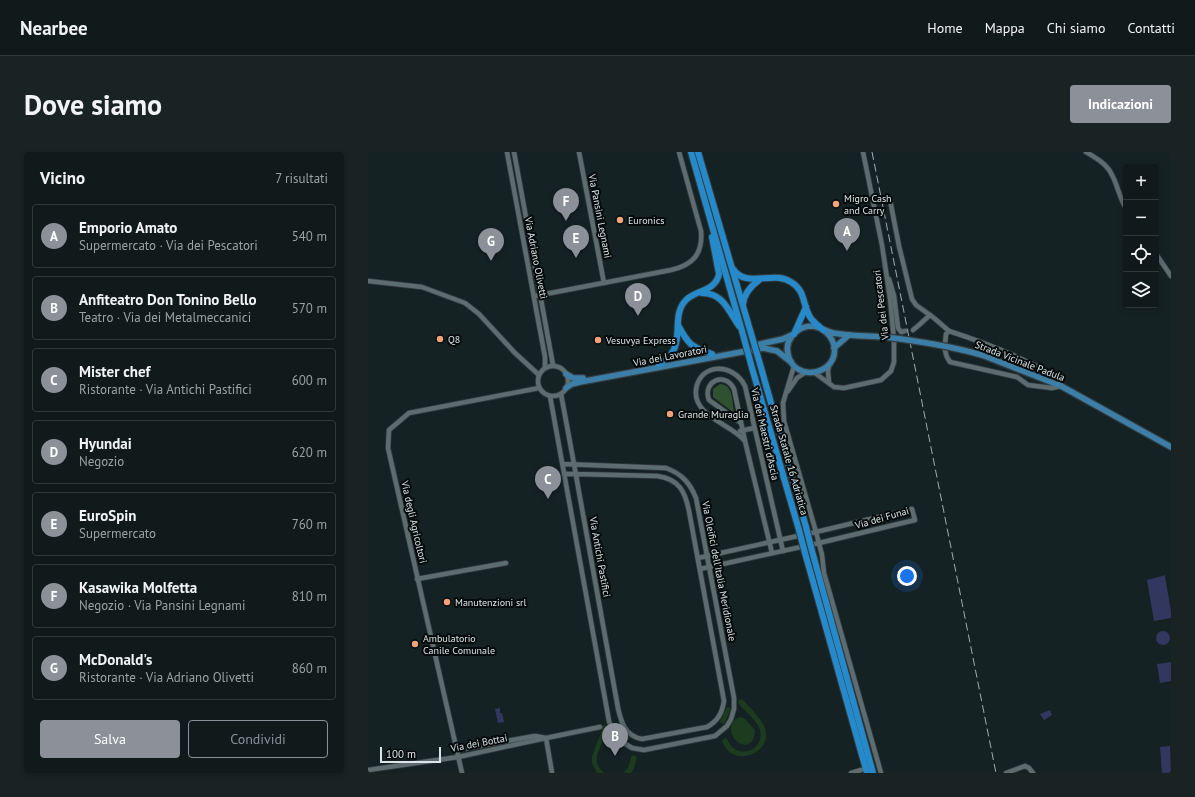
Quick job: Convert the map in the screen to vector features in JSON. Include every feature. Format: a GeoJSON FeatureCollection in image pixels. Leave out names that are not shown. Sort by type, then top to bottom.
{"type":"FeatureCollection","features":[{"type":"Feature","properties":{"kind":"highway","name":"Strada Statale 16 Adriatica"},"geometry":{"type":"LineString","coordinates":[[691,152],[806,553],[864,772]]}},
{"type":"Feature","properties":{"kind":"highway","name":"Strada Statale 16 Adriatica"},"geometry":{"type":"LineString","coordinates":[[698,152],[806,527],[873,773]]}},
{"type":"Feature","properties":{"kind":"highway"},"geometry":{"type":"LineString","coordinates":[[659,364],[669,356],[678,341],[678,324],[680,308],[682,305],[692,295],[715,284],[718,280],[719,274],[714,252],[710,219]]}},
{"type":"Feature","properties":{"kind":"highway"},"geometry":{"type":"LineString","coordinates":[[728,256],[734,270],[738,275],[753,280],[766,277],[781,277],[792,282],[800,289],[810,318],[823,330]]}},
{"type":"Feature","properties":{"kind":"highway"},"geometry":{"type":"LineString","coordinates":[[742,306],[743,298],[754,283],[766,277]]}},
{"type":"Feature","properties":{"kind":"highway"},"geometry":{"type":"LineString","coordinates":[[698,293],[710,293],[720,298],[742,331]]}},
{"type":"Feature","properties":{"kind":"highway"},"geometry":{"type":"LineString","coordinates":[[794,334],[806,307]]}},
{"type":"Feature","properties":{"kind":"highway"},"geometry":{"type":"LineString","coordinates":[[678,324],[686,340],[694,347],[712,354]]}},
{"type":"Feature","properties":{"kind":"main road","name":"Strada Vicinale Padula"},"geometry":{"type":"LineString","coordinates":[[762,346],[783,339],[808,326],[816,327],[832,333],[922,341],[956,347],[982,355],[1060,386],[1171,447]]}},
{"type":"Feature","properties":{"kind":"main road"},"geometry":{"type":"LineString","coordinates":[[762,346],[777,351],[800,370],[815,373],[822,370],[829,364],[833,356],[834,348],[832,339],[823,330]]}},
{"type":"Feature","properties":{"kind":"main road"},"geometry":{"type":"LineString","coordinates":[[793,364],[788,356],[788,349],[790,340],[794,334]]}},
{"type":"Feature","properties":{"kind":"main road"},"geometry":{"type":"LineString","coordinates":[[834,348],[849,335]]}},
{"type":"Feature","properties":{"kind":"main road","name":"Via dei Lavoratori"},"geometry":{"type":"LineString","coordinates":[[579,380],[712,354],[762,346]]}},
{"type":"Feature","properties":{"kind":"main road","name":"Via dei Lavoratori"},"geometry":{"type":"LineString","coordinates":[[579,380],[762,346]]}},
{"type":"Feature","properties":{"kind":"main road"},"geometry":{"type":"LineString","coordinates":[[566,374],[579,380]]}},
{"type":"Feature","properties":{"kind":"main road"},"geometry":{"type":"LineString","coordinates":[[566,388],[579,380]]}},
{"type":"Feature","properties":{"kind":"street","name":"Via Adriano Olivetti"},"geometry":{"type":"LineString","coordinates":[[507,152],[545,357],[545,368]]}},
{"type":"Feature","properties":{"kind":"street","name":"Via Adriano Olivetti"},"geometry":{"type":"LineString","coordinates":[[514,152],[553,366]]}},
{"type":"Feature","properties":{"kind":"street","name":"Via Pansini Legnami"},"geometry":{"type":"LineString","coordinates":[[579,152],[604,283]]}},
{"type":"Feature","properties":{"kind":"street"},"geometry":{"type":"LineString","coordinates":[[534,296],[680,268],[690,263],[698,254],[701,243],[701,231],[679,152]]}},
{"type":"Feature","properties":{"kind":"street","name":"Via dei Pescatori"},"geometry":{"type":"LineString","coordinates":[[815,373],[834,387],[849,388],[881,380],[891,371],[895,358],[890,298],[882,245],[863,152]]}},
{"type":"Feature","properties":{"kind":"street"},"geometry":{"type":"LineString","coordinates":[[1086,152],[1108,168],[1113,176],[1123,203]]}},
{"type":"Feature","properties":{"kind":"street"},"geometry":{"type":"LineString","coordinates":[[890,200],[898,246],[912,299],[916,305],[949,331],[969,337],[1031,363],[1058,377],[1060,386],[1052,388],[1028,385],[1017,377],[950,362],[945,352],[946,334],[949,331]]}},
{"type":"Feature","properties":{"kind":"street"},"geometry":{"type":"LineString","coordinates":[[1159,258],[1171,276]]}},
{"type":"Feature","properties":{"kind":"street"},"geometry":{"type":"LineString","coordinates":[[886,274],[892,284],[898,328],[901,332],[905,331]]}},
{"type":"Feature","properties":{"kind":"street"},"geometry":{"type":"LineString","coordinates":[[368,281],[432,290],[465,303],[479,314],[515,353],[538,375]]}},
{"type":"Feature","properties":{"kind":"street"},"geometry":{"type":"LineString","coordinates":[[912,330],[920,325],[930,315]]}},
{"type":"Feature","properties":{"kind":"street"},"geometry":{"type":"LineString","coordinates":[[793,364],[783,403],[784,421],[819,543],[830,594],[877,765],[881,773]]}},
{"type":"Feature","properties":{"kind":"street"},"geometry":{"type":"LineString","coordinates":[[829,364],[829,382]]}},
{"type":"Feature","properties":{"kind":"street"},"geometry":{"type":"LineString","coordinates":[[553,366],[561,368],[566,374],[568,380],[566,388],[561,394],[550,396],[539,388],[538,375],[545,368],[553,366]]}},
{"type":"Feature","properties":{"kind":"street","name":"Via dei Maestri d’Ascia"},"geometry":{"type":"LineString","coordinates":[[772,553],[746,444],[742,438],[705,413],[696,400],[697,385],[704,375],[710,371],[724,369],[731,371],[742,380],[783,551]]}},
{"type":"Feature","properties":{"kind":"street"},"geometry":{"type":"LineString","coordinates":[[786,392],[797,378],[806,372]]}},
{"type":"Feature","properties":{"kind":"street"},"geometry":{"type":"LineString","coordinates":[[741,423],[710,400],[708,396],[708,387],[714,381],[726,380],[732,385],[746,444]]}},
{"type":"Feature","properties":{"kind":"street","name":"Via degli Agricoltori"},"geometry":{"type":"LineString","coordinates":[[462,773],[388,448],[389,430],[410,413],[539,388]]}},
{"type":"Feature","properties":{"kind":"street","name":"Via Antichi Pastifici"},"geometry":{"type":"LineString","coordinates":[[561,394],[622,723],[632,735],[642,739],[707,727],[718,718],[723,710],[724,701]]}},
{"type":"Feature","properties":{"kind":"street","name":"Via Antichi Pastifici"},"geometry":{"type":"LineString","coordinates":[[550,396],[609,721],[612,730],[621,741],[632,748],[644,750],[716,736],[727,726],[731,719],[734,709],[734,698]]}},
{"type":"Feature","properties":{"kind":"street"},"geometry":{"type":"LineString","coordinates":[[735,433],[754,428]]}},
{"type":"Feature","properties":{"kind":"street","name":"Via Oleifici dell'Italia Meridionale"},"geometry":{"type":"LineString","coordinates":[[563,464],[658,467],[675,471],[685,478],[692,488],[696,498],[734,698]]}},
{"type":"Feature","properties":{"kind":"street","name":"Via Oleifici dell'Italia Meridionale"},"geometry":{"type":"LineString","coordinates":[[565,474],[665,477],[682,489],[687,500],[724,701]]}},
{"type":"Feature","properties":{"kind":"street","name":"Via dei Funai"},"geometry":{"type":"LineString","coordinates":[[698,558],[769,543],[912,509],[915,520],[700,569]]}},
{"type":"Feature","properties":{"kind":"street"},"geometry":{"type":"LineString","coordinates":[[691,523],[700,521]]}},
{"type":"Feature","properties":{"kind":"street"},"geometry":{"type":"LineString","coordinates":[[417,579],[506,563]]}},
{"type":"Feature","properties":{"kind":"street","name":"Via dei Bottai"},"geometry":{"type":"LineString","coordinates":[[368,770],[458,757],[600,728]]}},
{"type":"Feature","properties":{"kind":"street","name":"Via dei Bottai"},"geometry":{"type":"LineString","coordinates":[[457,750],[535,736],[546,738]]}},
{"type":"Feature","properties":{"kind":"street"},"geometry":{"type":"LineString","coordinates":[[546,738],[552,773]]}},
{"type":"Feature","properties":{"kind":"street"},"geometry":{"type":"LineString","coordinates":[[1006,773],[1025,766],[1033,773]]}},
{"type":"Feature","properties":{"kind":"street"},"geometry":{"type":"LineString","coordinates":[[851,773],[864,772]]}},
{"type":"Feature","properties":{"kind":"green space"},"geometry":{"type":"Polygon","coordinates":[[[720,384],[724,385],[730,390],[734,413],[713,397],[713,389],[720,384]]]}},
{"type":"Feature","properties":{"kind":"green space"},"geometry":{"type":"Polygon","coordinates":[[[742,699],[762,722],[766,735],[764,744],[759,750],[752,754],[743,756],[735,755],[727,750],[722,741],[726,738],[735,749],[746,751],[754,748],[760,740],[760,730],[754,719],[738,703],[739,700],[742,699]]]}},
{"type":"Feature","properties":{"kind":"green space"},"geometry":{"type":"Polygon","coordinates":[[[727,707],[731,708],[724,724],[720,722],[727,707]]]}},
{"type":"Feature","properties":{"kind":"green space"},"geometry":{"type":"Polygon","coordinates":[[[741,717],[745,719],[755,730],[753,739],[746,745],[736,741],[731,727],[736,719],[741,717]]]}},
{"type":"Feature","properties":{"kind":"green space"},"geometry":{"type":"Polygon","coordinates":[[[604,724],[608,727],[597,755],[597,763],[604,773],[597,773],[592,763],[592,757],[604,724]]]}},
{"type":"Feature","properties":{"kind":"green space"},"geometry":{"type":"Polygon","coordinates":[[[620,727],[630,738],[627,741],[617,729],[620,727]]]}},
{"type":"Feature","properties":{"kind":"green space"},"geometry":{"type":"Polygon","coordinates":[[[632,755],[637,757],[634,768],[631,773],[623,773],[628,768],[632,755]]]}},
{"type":"Feature","properties":{"kind":"water"},"geometry":{"type":"Polygon","coordinates":[[[1166,575],[1165,577],[1171,618],[1154,621],[1147,580],[1166,575]]]}},
{"type":"Feature","properties":{"kind":"water"},"geometry":{"type":"Polygon","coordinates":[[[1163,631],[1168,633],[1170,638],[1168,643],[1163,645],[1158,643],[1156,638],[1158,633],[1163,631]]]}},
{"type":"Feature","properties":{"kind":"water"},"geometry":{"type":"Polygon","coordinates":[[[1171,662],[1171,681],[1160,683],[1157,664],[1171,662]]]}},
{"type":"Feature","properties":{"kind":"water"},"geometry":{"type":"Polygon","coordinates":[[[500,708],[500,713],[502,713],[504,722],[498,723],[495,709],[500,708]]]}},
{"type":"Feature","properties":{"kind":"water"},"geometry":{"type":"Polygon","coordinates":[[[1050,710],[1052,715],[1044,720],[1040,714],[1050,710]]]}},
{"type":"Feature","properties":{"kind":"water"},"geometry":{"type":"Polygon","coordinates":[[[1170,746],[1171,773],[1162,773],[1160,747],[1170,746]]]}},
{"type":"Feature","properties":{"kind":"railway"},"geometry":{"type":"LineString","coordinates":[[872,152],[996,773]]}},
{"type":"Feature","properties":{"kind":"place","name":"Migro Cash and Carry"},"geometry":{"type":"Point","coordinates":[836,204]}},
{"type":"Feature","properties":{"kind":"place","name":"Euronics"},"geometry":{"type":"Point","coordinates":[620,220]}},
{"type":"Feature","properties":{"kind":"place","name":"Kasawika Molfetta"},"geometry":{"type":"Point","coordinates":[566,221]}},
{"type":"Feature","properties":{"kind":"place","name":"Emporio Amato"},"geometry":{"type":"Point","coordinates":[847,251]}},
{"type":"Feature","properties":{"kind":"place","name":"EuroSpin"},"geometry":{"type":"Point","coordinates":[576,258]}},
{"type":"Feature","properties":{"kind":"place","name":"McDonald's"},"geometry":{"type":"Point","coordinates":[491,261]}},
{"type":"Feature","properties":{"kind":"place","name":"Hyundai"},"geometry":{"type":"Point","coordinates":[638,316]}},
{"type":"Feature","properties":{"kind":"place","name":"Q8"},"geometry":{"type":"Point","coordinates":[440,339]}},
{"type":"Feature","properties":{"kind":"place","name":"Vesuvya Express"},"geometry":{"type":"Point","coordinates":[598,340]}},
{"type":"Feature","properties":{"kind":"place","name":"Grande Muraglia"},"geometry":{"type":"Point","coordinates":[670,414]}},
{"type":"Feature","properties":{"kind":"place","name":"Mister chef"},"geometry":{"type":"Point","coordinates":[548,499]}},
{"type":"Feature","properties":{"kind":"place","name":"Manutenzioni srl"},"geometry":{"type":"Point","coordinates":[447,602]}},
{"type":"Feature","properties":{"kind":"place","name":"Ambulatorio Canile Comunale"},"geometry":{"type":"Point","coordinates":[415,644]}},
{"type":"Feature","properties":{"kind":"place","name":"Anfiteatro Don Tonino Bello"},"geometry":{"type":"Point","coordinates":[615,756]}}]}
